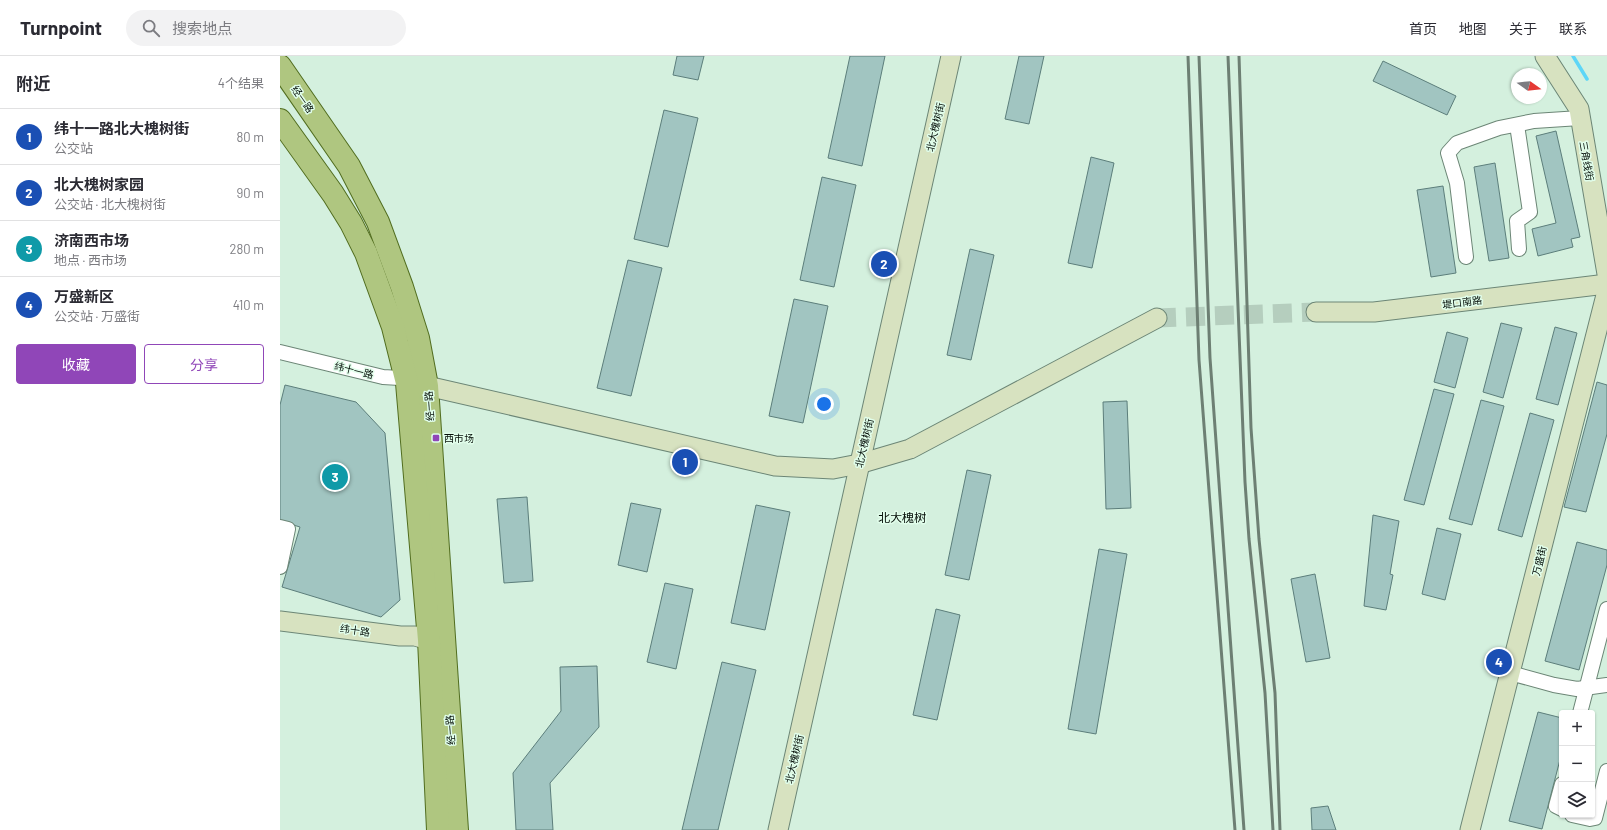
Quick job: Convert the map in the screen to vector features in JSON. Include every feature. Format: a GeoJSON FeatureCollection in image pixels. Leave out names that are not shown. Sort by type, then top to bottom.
{"type":"FeatureCollection","features":[{"type":"Feature","properties":{"kind":"main road","name":"经一路"},"geometry":{"type":"LineString","coordinates":[[280,66],[349,166],[378,222],[402,287],[418,338],[417,384],[438,830]]}},
{"type":"Feature","properties":{"kind":"main road","name":"经一路"},"geometry":{"type":"LineString","coordinates":[[280,120],[333,194],[351,223],[366,253],[393,327],[417,384],[457,830]]}},
{"type":"Feature","properties":{"kind":"street","name":"北大槐树街"},"geometry":{"type":"LineString","coordinates":[[778,830],[951,56]]}},
{"type":"Feature","properties":{"kind":"street","name":"三角线街"},"geometry":{"type":"LineString","coordinates":[[1545,56],[1579,109],[1607,274]]}},
{"type":"Feature","properties":{"kind":"street"},"geometry":{"type":"LineString","coordinates":[[1466,257],[1457,183],[1448,153],[1457,143],[1499,128],[1534,121],[1580,118]]}},
{"type":"Feature","properties":{"kind":"street"},"geometry":{"type":"LineString","coordinates":[[1516,124],[1530,212],[1517,221],[1519,249]]}},
{"type":"Feature","properties":{"kind":"street","name":"堤口南路"},"geometry":{"type":"LineString","coordinates":[[1316,312],[1374,312],[1607,284]]}},
{"type":"Feature","properties":{"kind":"street","name":"万盛街"},"geometry":{"type":"LineString","coordinates":[[1470,830],[1607,291]]}},
{"type":"Feature","properties":{"kind":"street"},"geometry":{"type":"LineString","coordinates":[[417,384],[775,466],[833,469],[860,464],[910,449],[1157,318]]}},
{"type":"Feature","properties":{"kind":"street","name":"纬十一路"},"geometry":{"type":"LineString","coordinates":[[280,351],[383,377],[400,378],[417,384]]}},
{"type":"Feature","properties":{"kind":"street"},"geometry":{"type":"LineString","coordinates":[[280,527],[288,528],[280,567]]}},
{"type":"Feature","properties":{"kind":"street"},"geometry":{"type":"LineString","coordinates":[[1581,710],[1607,609]]}},
{"type":"Feature","properties":{"kind":"street","name":"纬十路"},"geometry":{"type":"LineString","coordinates":[[280,621],[400,636],[415,636],[429,640]]}},
{"type":"Feature","properties":{"kind":"street"},"geometry":{"type":"LineString","coordinates":[[1510,673],[1554,685],[1577,689],[1607,685]]}},
{"type":"Feature","properties":{"kind":"street"},"geometry":{"type":"LineString","coordinates":[[1595,818],[1607,771]]}},
{"type":"Feature","properties":{"kind":"street"},"geometry":{"type":"LineString","coordinates":[[1559,795],[1556,806],[1559,808]]}},
{"type":"Feature","properties":{"kind":"building"},"geometry":{"type":"Polygon","coordinates":[[[677,56],[704,56],[698,80],[673,75],[677,56]]]}},
{"type":"Feature","properties":{"kind":"building"},"geometry":{"type":"Polygon","coordinates":[[[850,56],[885,56],[862,166],[828,158],[850,56]]]}},
{"type":"Feature","properties":{"kind":"building"},"geometry":{"type":"Polygon","coordinates":[[[1019,56],[1044,56],[1029,124],[1005,119],[1019,56]]]}},
{"type":"Feature","properties":{"kind":"building"},"geometry":{"type":"Polygon","coordinates":[[[1383,61],[1456,96],[1447,115],[1373,81],[1383,61]]]}},
{"type":"Feature","properties":{"kind":"building"},"geometry":{"type":"Polygon","coordinates":[[[664,110],[698,118],[668,247],[634,239],[664,110]]]}},
{"type":"Feature","properties":{"kind":"building"},"geometry":{"type":"Polygon","coordinates":[[[1556,131],[1580,237],[1571,239],[1573,247],[1538,256],[1532,229],[1556,223],[1536,136],[1556,131]]]}},
{"type":"Feature","properties":{"kind":"building"},"geometry":{"type":"Polygon","coordinates":[[[1091,157],[1114,163],[1092,268],[1068,263],[1091,157]]]}},
{"type":"Feature","properties":{"kind":"building"},"geometry":{"type":"Polygon","coordinates":[[[1495,163],[1509,258],[1489,261],[1474,167],[1495,163]]]}},
{"type":"Feature","properties":{"kind":"building"},"geometry":{"type":"Polygon","coordinates":[[[822,177],[856,185],[834,287],[800,280],[822,177]]]}},
{"type":"Feature","properties":{"kind":"building"},"geometry":{"type":"Polygon","coordinates":[[[1443,186],[1456,273],[1431,277],[1417,190],[1443,186]]]}},
{"type":"Feature","properties":{"kind":"building"},"geometry":{"type":"Polygon","coordinates":[[[970,249],[994,255],[971,360],[947,355],[970,249]]]}},
{"type":"Feature","properties":{"kind":"building"},"geometry":{"type":"Polygon","coordinates":[[[628,260],[662,268],[631,396],[597,388],[628,260]]]}},
{"type":"Feature","properties":{"kind":"building"},"geometry":{"type":"Polygon","coordinates":[[[794,299],[828,306],[803,423],[769,416],[794,299]]]}},
{"type":"Feature","properties":{"kind":"building"},"geometry":{"type":"Polygon","coordinates":[[[1501,323],[1522,328],[1503,398],[1483,392],[1501,323]]]}},
{"type":"Feature","properties":{"kind":"building"},"geometry":{"type":"Polygon","coordinates":[[[1555,327],[1577,333],[1558,405],[1536,399],[1555,327]]]}},
{"type":"Feature","properties":{"kind":"building"},"geometry":{"type":"Polygon","coordinates":[[[1447,332],[1468,338],[1455,388],[1434,382],[1447,332]]]}},
{"type":"Feature","properties":{"kind":"building"},"geometry":{"type":"Polygon","coordinates":[[[1597,382],[1607,385],[1607,434],[1586,512],[1564,507],[1597,382]]]}},
{"type":"Feature","properties":{"kind":"building"},"geometry":{"type":"Polygon","coordinates":[[[285,385],[356,402],[385,433],[400,600],[381,617],[282,587],[300,527],[280,521],[280,405],[285,385]]]}},
{"type":"Feature","properties":{"kind":"building"},"geometry":{"type":"Polygon","coordinates":[[[1434,389],[1454,394],[1424,505],[1404,500],[1434,389]]]}},
{"type":"Feature","properties":{"kind":"building"},"geometry":{"type":"Polygon","coordinates":[[[1481,400],[1504,406],[1472,525],[1449,519],[1481,400]]]}},
{"type":"Feature","properties":{"kind":"building"},"geometry":{"type":"Polygon","coordinates":[[[1127,401],[1131,508],[1106,509],[1103,402],[1127,401]]]}},
{"type":"Feature","properties":{"kind":"building"},"geometry":{"type":"Polygon","coordinates":[[[1530,413],[1554,420],[1522,537],[1498,530],[1530,413]]]}},
{"type":"Feature","properties":{"kind":"building"},"geometry":{"type":"Polygon","coordinates":[[[967,470],[991,475],[969,580],[945,575],[967,470]]]}},
{"type":"Feature","properties":{"kind":"building"},"geometry":{"type":"Polygon","coordinates":[[[527,497],[533,581],[504,583],[497,499],[527,497]]]}},
{"type":"Feature","properties":{"kind":"building"},"geometry":{"type":"Polygon","coordinates":[[[631,503],[661,509],[647,572],[618,565],[631,503]]]}},
{"type":"Feature","properties":{"kind":"building"},"geometry":{"type":"Polygon","coordinates":[[[756,505],[790,512],[765,630],[731,623],[756,505]]]}},
{"type":"Feature","properties":{"kind":"building"},"geometry":{"type":"Polygon","coordinates":[[[1373,515],[1399,521],[1390,574],[1393,575],[1386,610],[1364,606],[1373,515]]]}},
{"type":"Feature","properties":{"kind":"building"},"geometry":{"type":"Polygon","coordinates":[[[1437,528],[1461,534],[1445,600],[1422,594],[1437,528]]]}},
{"type":"Feature","properties":{"kind":"building"},"geometry":{"type":"Polygon","coordinates":[[[1577,542],[1607,550],[1607,565],[1579,670],[1545,661],[1577,542]]]}},
{"type":"Feature","properties":{"kind":"building"},"geometry":{"type":"Polygon","coordinates":[[[1099,549],[1127,554],[1096,734],[1068,729],[1099,549]]]}},
{"type":"Feature","properties":{"kind":"building"},"geometry":{"type":"Polygon","coordinates":[[[1315,574],[1330,658],[1306,662],[1291,579],[1315,574]]]}},
{"type":"Feature","properties":{"kind":"building"},"geometry":{"type":"Polygon","coordinates":[[[665,583],[693,589],[676,669],[647,662],[665,583]]]}},
{"type":"Feature","properties":{"kind":"building"},"geometry":{"type":"Polygon","coordinates":[[[936,609],[960,615],[937,720],[913,715],[936,609]]]}},
{"type":"Feature","properties":{"kind":"building"},"geometry":{"type":"Polygon","coordinates":[[[722,662],[756,670],[718,830],[682,830],[722,662]]]}},
{"type":"Feature","properties":{"kind":"building"},"geometry":{"type":"Polygon","coordinates":[[[597,666],[599,727],[550,783],[553,830],[516,830],[513,773],[561,711],[560,667],[597,666]]]}},
{"type":"Feature","properties":{"kind":"building"},"geometry":{"type":"Polygon","coordinates":[[[1538,712],[1559,717],[1559,764],[1542,829],[1509,821],[1538,712]]]}},
{"type":"Feature","properties":{"kind":"building"},"geometry":{"type":"Polygon","coordinates":[[[1328,806],[1336,830],[1312,830],[1311,808],[1328,806]]]}},
{"type":"Feature","properties":{"kind":"waterway"},"geometry":{"type":"LineString","coordinates":[[1573,56],[1587,79]]}},
{"type":"Feature","properties":{"kind":"tunnel"},"geometry":{"type":"LineString","coordinates":[[1157,318],[1316,312]]}},
{"type":"Feature","properties":{"kind":"railway"},"geometry":{"type":"LineString","coordinates":[[1188,56],[1199,360],[1235,830]]}},
{"type":"Feature","properties":{"kind":"railway"},"geometry":{"type":"LineString","coordinates":[[1199,56],[1210,358],[1244,830]]}},
{"type":"Feature","properties":{"kind":"railway"},"geometry":{"type":"LineString","coordinates":[[1228,56],[1245,482],[1249,539],[1265,693],[1273,830]]}},
{"type":"Feature","properties":{"kind":"railway"},"geometry":{"type":"LineString","coordinates":[[1239,56],[1251,428],[1259,539],[1275,693],[1280,830]]}},
{"type":"Feature","properties":{"kind":"place","name":"北大槐树家园"},"geometry":{"type":"Point","coordinates":[884,264]}},
{"type":"Feature","properties":{"kind":"place","name":"西市场"},"geometry":{"type":"Point","coordinates":[436,438]}},
{"type":"Feature","properties":{"kind":"place","name":"纬十一路北大槐树街"},"geometry":{"type":"Point","coordinates":[685,462]}},
{"type":"Feature","properties":{"kind":"place","name":"济南西市场"},"geometry":{"type":"Point","coordinates":[335,477]}},
{"type":"Feature","properties":{"kind":"place","name":"万盛新区"},"geometry":{"type":"Point","coordinates":[1499,662]}},
{"type":"Feature","properties":{"kind":"district","name":"北大槐树"},"geometry":{"type":"Point","coordinates":[902,517]}}]}
